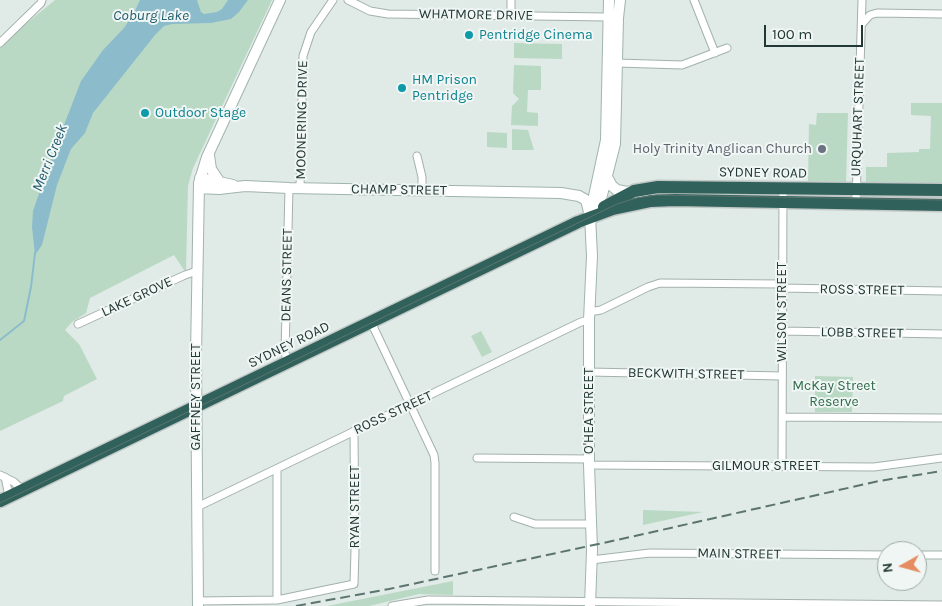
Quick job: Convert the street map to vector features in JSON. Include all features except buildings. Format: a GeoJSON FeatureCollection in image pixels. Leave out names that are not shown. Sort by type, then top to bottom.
{"type":"FeatureCollection","features":[{"type":"Feature","properties":{"kind":"highway","name":"SYDNEY ROAD"},"geometry":{"type":"LineString","coordinates":[[5,498],[590,216],[634,191],[658,187],[942,190]]}},
{"type":"Feature","properties":{"kind":"highway","name":"SYDNEY ROAD"},"geometry":{"type":"LineString","coordinates":[[590,216],[622,206],[657,200],[942,205]]}},
{"type":"Feature","properties":{"kind":"street"},"geometry":{"type":"LineString","coordinates":[[0,43],[42,0]]}},
{"type":"Feature","properties":{"kind":"street","name":"GAFFNEY STREET"},"geometry":{"type":"LineString","coordinates":[[198,603],[196,271],[199,183],[209,154],[280,0]]}},
{"type":"Feature","properties":{"kind":"street","name":"MOONERING DRIVE"},"geometry":{"type":"LineString","coordinates":[[300,188],[303,56],[311,32],[334,0]]}},
{"type":"Feature","properties":{"kind":"street","name":"WHATMORE DRIVE"},"geometry":{"type":"LineString","coordinates":[[348,0],[370,11],[383,13],[613,18]]}},
{"type":"Feature","properties":{"kind":"street"},"geometry":{"type":"LineString","coordinates":[[511,0],[511,15]]}},
{"type":"Feature","properties":{"kind":"street"},"geometry":{"type":"LineString","coordinates":[[590,216],[600,200],[616,135],[617,63],[613,18],[609,0]]}},
{"type":"Feature","properties":{"kind":"street"},"geometry":{"type":"LineString","coordinates":[[590,216],[606,140],[613,18],[620,0]]}},
{"type":"Feature","properties":{"kind":"street"},"geometry":{"type":"LineString","coordinates":[[694,0],[715,53]]}},
{"type":"Feature","properties":{"kind":"street"},"geometry":{"type":"LineString","coordinates":[[862,0],[868,9],[877,13]]}},
{"type":"Feature","properties":{"kind":"street","name":"URQUHART STREET"},"geometry":{"type":"LineString","coordinates":[[856,203],[862,0]]}},
{"type":"Feature","properties":{"kind":"street"},"geometry":{"type":"LineString","coordinates":[[861,25],[864,19],[877,13],[942,14]]}},
{"type":"Feature","properties":{"kind":"street"},"geometry":{"type":"LineString","coordinates":[[617,63],[682,65],[726,48]]}},
{"type":"Feature","properties":{"kind":"street"},"geometry":{"type":"LineString","coordinates":[[209,154],[212,169],[218,181]]}},
{"type":"Feature","properties":{"kind":"street"},"geometry":{"type":"LineString","coordinates":[[417,156],[422,177],[422,190]]}},
{"type":"Feature","properties":{"kind":"street"},"geometry":{"type":"LineString","coordinates":[[607,177],[612,186],[617,190],[634,191]]}},
{"type":"Feature","properties":{"kind":"street","name":"CHAMP STREET"},"geometry":{"type":"LineString","coordinates":[[199,183],[218,181],[236,186]]}},
{"type":"Feature","properties":{"kind":"street","name":"CHAMP STREET"},"geometry":{"type":"LineString","coordinates":[[199,183],[219,189],[236,186],[561,193],[588,191],[595,186]]}},
{"type":"Feature","properties":{"kind":"street","name":"DEANS STREET"},"geometry":{"type":"LineString","coordinates":[[288,362],[285,353],[289,188]]}},
{"type":"Feature","properties":{"kind":"street","name":"WILSON STREET"},"geometry":{"type":"LineString","coordinates":[[782,466],[783,188]]}},
{"type":"Feature","properties":{"kind":"street","name":"CHAMP STREET"},"geometry":{"type":"LineString","coordinates":[[561,193],[579,196],[586,200],[590,216]]}},
{"type":"Feature","properties":{"kind":"street","name":"O'HEA STREET"},"geometry":{"type":"LineString","coordinates":[[590,216],[592,256],[589,316],[590,604]]}},
{"type":"Feature","properties":{"kind":"street","name":"LAKE GROVE"},"geometry":{"type":"LineString","coordinates":[[78,324],[196,271]]}},
{"type":"Feature","properties":{"kind":"street","name":"ROSS STREET"},"geometry":{"type":"LineString","coordinates":[[197,507],[581,322],[589,316],[655,284],[942,291]]}},
{"type":"Feature","properties":{"kind":"street"},"geometry":{"type":"LineString","coordinates":[[371,322],[434,458],[435,571]]}},
{"type":"Feature","properties":{"kind":"street","name":"LOBB STREET"},"geometry":{"type":"LineString","coordinates":[[782,331],[942,334]]}},
{"type":"Feature","properties":{"kind":"street","name":"BECKWITH STREET"},"geometry":{"type":"LineString","coordinates":[[589,372],[782,376]]}},
{"type":"Feature","properties":{"kind":"street"},"geometry":{"type":"LineString","coordinates":[[782,417],[942,418]]}},
{"type":"Feature","properties":{"kind":"street","name":"RYAN STREET"},"geometry":{"type":"LineString","coordinates":[[277,600],[354,584],[354,431]]}},
{"type":"Feature","properties":{"kind":"street","name":"GILMOUR STREET"},"geometry":{"type":"LineString","coordinates":[[477,458],[874,467],[942,458]]}},
{"type":"Feature","properties":{"kind":"street"},"geometry":{"type":"LineString","coordinates":[[198,603],[277,600],[277,468]]}},
{"type":"Feature","properties":{"kind":"street"},"geometry":{"type":"LineString","coordinates":[[2,476],[14,482],[22,490]]}},
{"type":"Feature","properties":{"kind":"street"},"geometry":{"type":"LineString","coordinates":[[2,476],[5,498]]}},
{"type":"Feature","properties":{"kind":"street"},"geometry":{"type":"LineString","coordinates":[[514,517],[536,524],[590,524]]}},
{"type":"Feature","properties":{"kind":"street","name":"MAIN STREET"},"geometry":{"type":"LineString","coordinates":[[591,560],[650,553],[877,555]]}},
{"type":"Feature","properties":{"kind":"street"},"geometry":{"type":"LineString","coordinates":[[927,555],[942,555]]}},
{"type":"Feature","properties":{"kind":"street"},"geometry":{"type":"LineString","coordinates":[[392,606],[428,600],[590,604],[942,605]]}},
{"type":"Feature","properties":{"kind":"green space"},"geometry":{"type":"Polygon","coordinates":[[[55,0],[272,0],[193,168],[188,186],[186,270],[184,270],[174,255],[90,298],[86,313],[72,322],[65,330],[79,344],[97,379],[64,396],[63,401],[0,431],[0,45],[55,0]]]}},
{"type":"Feature","properties":{"kind":"green space"},"geometry":{"type":"Polygon","coordinates":[[[514,43],[562,44],[562,59],[514,58],[514,43]]]}},
{"type":"Feature","properties":{"kind":"green space"},"geometry":{"type":"Polygon","coordinates":[[[514,65],[541,66],[541,90],[528,90],[527,112],[538,113],[538,126],[511,125],[512,106],[519,99],[513,93],[514,65]]]}},
{"type":"Feature","properties":{"kind":"green space"},"geometry":{"type":"Polygon","coordinates":[[[911,103],[942,103],[942,184],[866,183],[866,167],[887,167],[887,153],[919,152],[919,149],[930,149],[931,116],[911,115],[911,103]]]}},
{"type":"Feature","properties":{"kind":"green space"},"geometry":{"type":"Polygon","coordinates":[[[817,113],[848,113],[846,182],[808,181],[809,124],[816,125],[817,113]]]}},
{"type":"Feature","properties":{"kind":"green space"},"geometry":{"type":"Polygon","coordinates":[[[512,129],[528,130],[534,150],[512,150],[512,129]]]}},
{"type":"Feature","properties":{"kind":"green space"},"geometry":{"type":"Polygon","coordinates":[[[487,132],[507,133],[507,148],[487,147],[487,132]]]}},
{"type":"Feature","properties":{"kind":"green space"},"geometry":{"type":"Polygon","coordinates":[[[481,331],[492,352],[482,357],[471,336],[481,331]]]}},
{"type":"Feature","properties":{"kind":"green space","name":"McKay Street Reserve"},"geometry":{"type":"Polygon","coordinates":[[[815,376],[853,377],[852,412],[815,412],[815,376]]]}},
{"type":"Feature","properties":{"kind":"green space"},"geometry":{"type":"Polygon","coordinates":[[[643,510],[703,512],[643,525],[643,510]]]}},
{"type":"Feature","properties":{"kind":"green space"},"geometry":{"type":"Polygon","coordinates":[[[453,581],[453,595],[419,594],[369,606],[327,606],[453,581]]]}},
{"type":"Feature","properties":{"kind":"water","name":"Coburg Lake"},"geometry":{"type":"Polygon","coordinates":[[[140,0],[197,0],[201,12],[204,14],[217,12],[222,9],[228,0],[248,0],[231,19],[211,23],[172,24],[164,26],[155,35],[93,113],[85,133],[71,149],[57,185],[42,245],[35,255],[32,227],[33,211],[81,81],[103,50],[124,28],[140,0]]]}},
{"type":"Feature","properties":{"kind":"waterway","name":"Merri Creek"},"geometry":{"type":"LineString","coordinates":[[0,340],[24,321],[35,253]]}},
{"type":"Feature","properties":{"kind":"tram line"},"geometry":{"type":"LineString","coordinates":[[0,503],[617,204],[636,198],[657,195],[942,200]]}},
{"type":"Feature","properties":{"kind":"railway"},"geometry":{"type":"LineString","coordinates":[[296,606],[389,589],[879,481],[942,471]]}},
{"type":"Feature","properties":{"kind":"place","name":"Pentridge Cinema"},"geometry":{"type":"Point","coordinates":[469,35]}},
{"type":"Feature","properties":{"kind":"place","name":"HM Prison Pentridge"},"geometry":{"type":"Point","coordinates":[402,88]}},
{"type":"Feature","properties":{"kind":"place","name":"Outdoor Stage"},"geometry":{"type":"Point","coordinates":[145,113]}},
{"type":"Feature","properties":{"kind":"place","name":"Holy Trinity Anglican Church"},"geometry":{"type":"Point","coordinates":[822,149]}}]}
